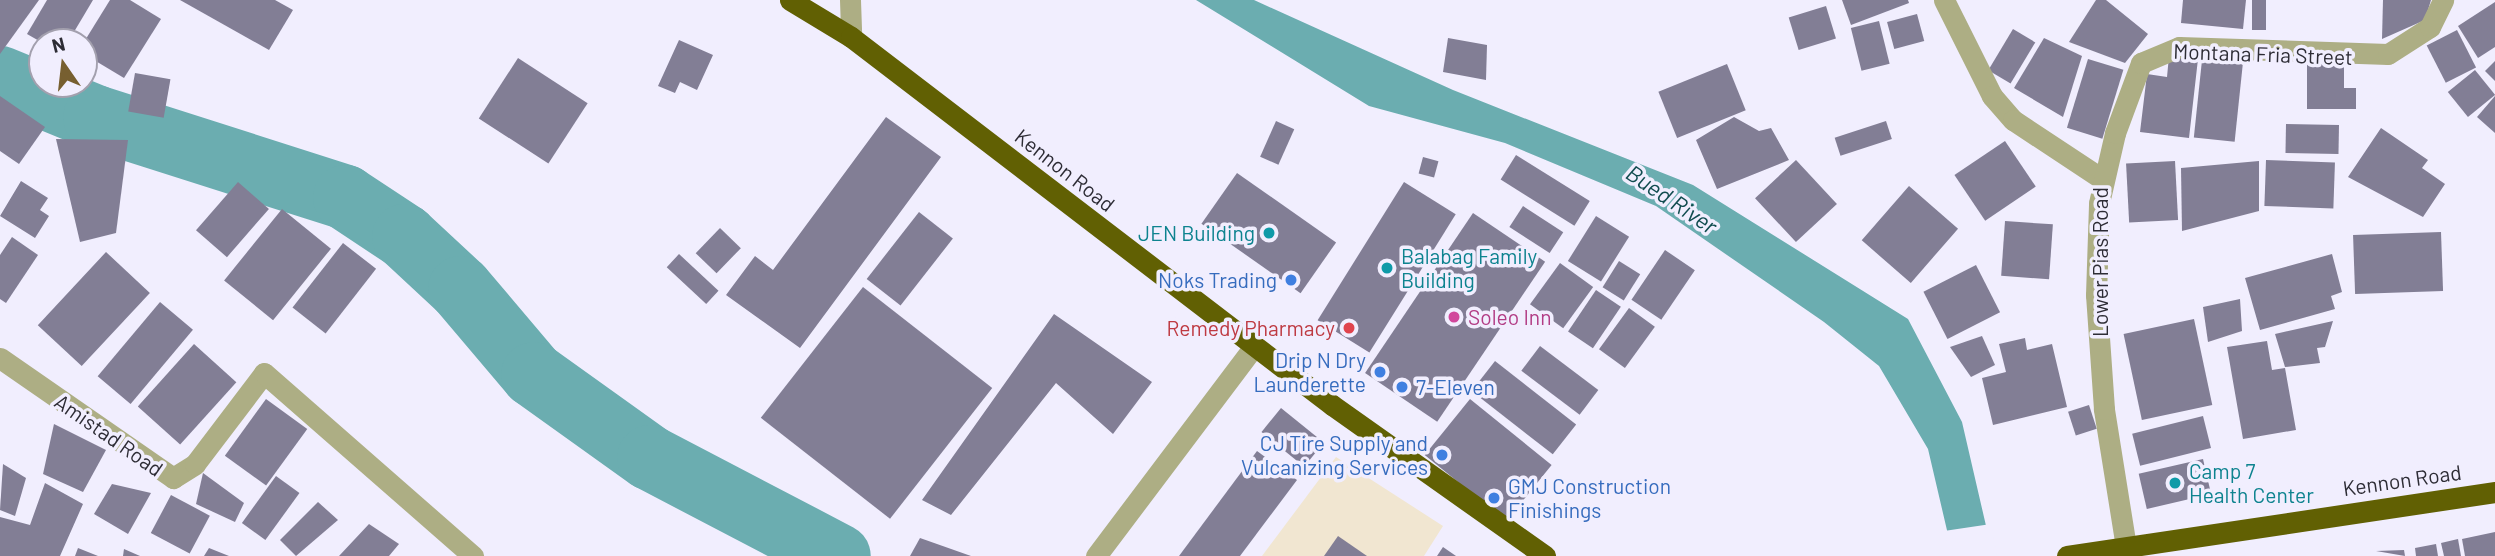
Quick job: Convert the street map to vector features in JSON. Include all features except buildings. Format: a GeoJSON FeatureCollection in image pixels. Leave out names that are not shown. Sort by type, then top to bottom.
{"type":"FeatureCollection","features":[{"type":"Feature","properties":{"kind":"highway","name":"Kennon Road"},"geometry":{"type":"LineString","coordinates":[[790,0],[851,37],[1254,346],[1545,556]]}},
{"type":"Feature","properties":{"kind":"highway","name":"Kennon Road"},"geometry":{"type":"LineString","coordinates":[[2067,556],[2495,492]]}},
{"type":"Feature","properties":{"kind":"street"},"geometry":{"type":"LineString","coordinates":[[850,0],[851,37]]}},
{"type":"Feature","properties":{"kind":"street","name":"Lower Pias Road"},"geometry":{"type":"LineString","coordinates":[[1944,0],[1992,96],[2013,120],[2102,179],[2096,295],[2104,409],[2126,547]]}},
{"type":"Feature","properties":{"kind":"street","name":"Montana Fria Street"},"geometry":{"type":"LineString","coordinates":[[2102,179],[2132,81],[2141,63],[2159,52],[2179,47],[2388,54],[2430,27],[2443,0]]}},
{"type":"Feature","properties":{"kind":"street"},"geometry":{"type":"LineString","coordinates":[[1096,556],[1254,346]]}},
{"type":"Feature","properties":{"kind":"street","name":"Amistad Road"},"geometry":{"type":"LineString","coordinates":[[0,358],[173,478],[195,464],[264,373],[473,556]]}},
{"type":"Feature","properties":{"kind":"shaded area"},"geometry":{"type":"Polygon","coordinates":[[[1336,457],[1443,526],[1424,556],[1262,556],[1336,457]]]}},
{"type":"Feature","properties":{"kind":"water","name":"Bued River"},"geometry":{"type":"Polygon","coordinates":[[[1196,0],[1254,0],[1453,90],[1693,185],[1908,319],[1962,422],[1993,556],[1953,556],[1928,449],[1879,366],[1824,322],[1656,206],[1505,143],[1369,106],[1196,0]]]}},
{"type":"Feature","properties":{"kind":"pier"},"geometry":{"type":"Polygon","coordinates":[[[1991,524],[1997,556],[1950,556],[1944,531],[1991,524]]]}},
{"type":"Feature","properties":{"kind":"waterway"},"geometry":{"type":"LineString","coordinates":[[0,78],[95,117],[345,197],[404,236],[460,288],[533,374],[649,457],[838,556]]}},
{"type":"Feature","properties":{"kind":"place","name":"JEN Building"},"geometry":{"type":"Point","coordinates":[1269,233]}},
{"type":"Feature","properties":{"kind":"place","name":"Balabag Family Building"},"geometry":{"type":"Point","coordinates":[1387,268]}},
{"type":"Feature","properties":{"kind":"place","name":"Noks Trading"},"geometry":{"type":"Point","coordinates":[1291,280]}},
{"type":"Feature","properties":{"kind":"place","name":"Soleo Inn"},"geometry":{"type":"Point","coordinates":[1454,317]}},
{"type":"Feature","properties":{"kind":"place","name":"Remedy Pharmacy"},"geometry":{"type":"Point","coordinates":[1349,328]}},
{"type":"Feature","properties":{"kind":"place","name":"Drip N Dry Launderette"},"geometry":{"type":"Point","coordinates":[1380,372]}},
{"type":"Feature","properties":{"kind":"place","name":"7-Eleven"},"geometry":{"type":"Point","coordinates":[1402,387]}},
{"type":"Feature","properties":{"kind":"place","name":"CJ Tire Supply and Vulcanizing Services"},"geometry":{"type":"Point","coordinates":[1442,455]}},
{"type":"Feature","properties":{"kind":"place","name":"Camp 7 Health Center"},"geometry":{"type":"Point","coordinates":[2175,483]}},
{"type":"Feature","properties":{"kind":"place","name":"GMJ Construction Finishings"},"geometry":{"type":"Point","coordinates":[1494,498]}}]}
